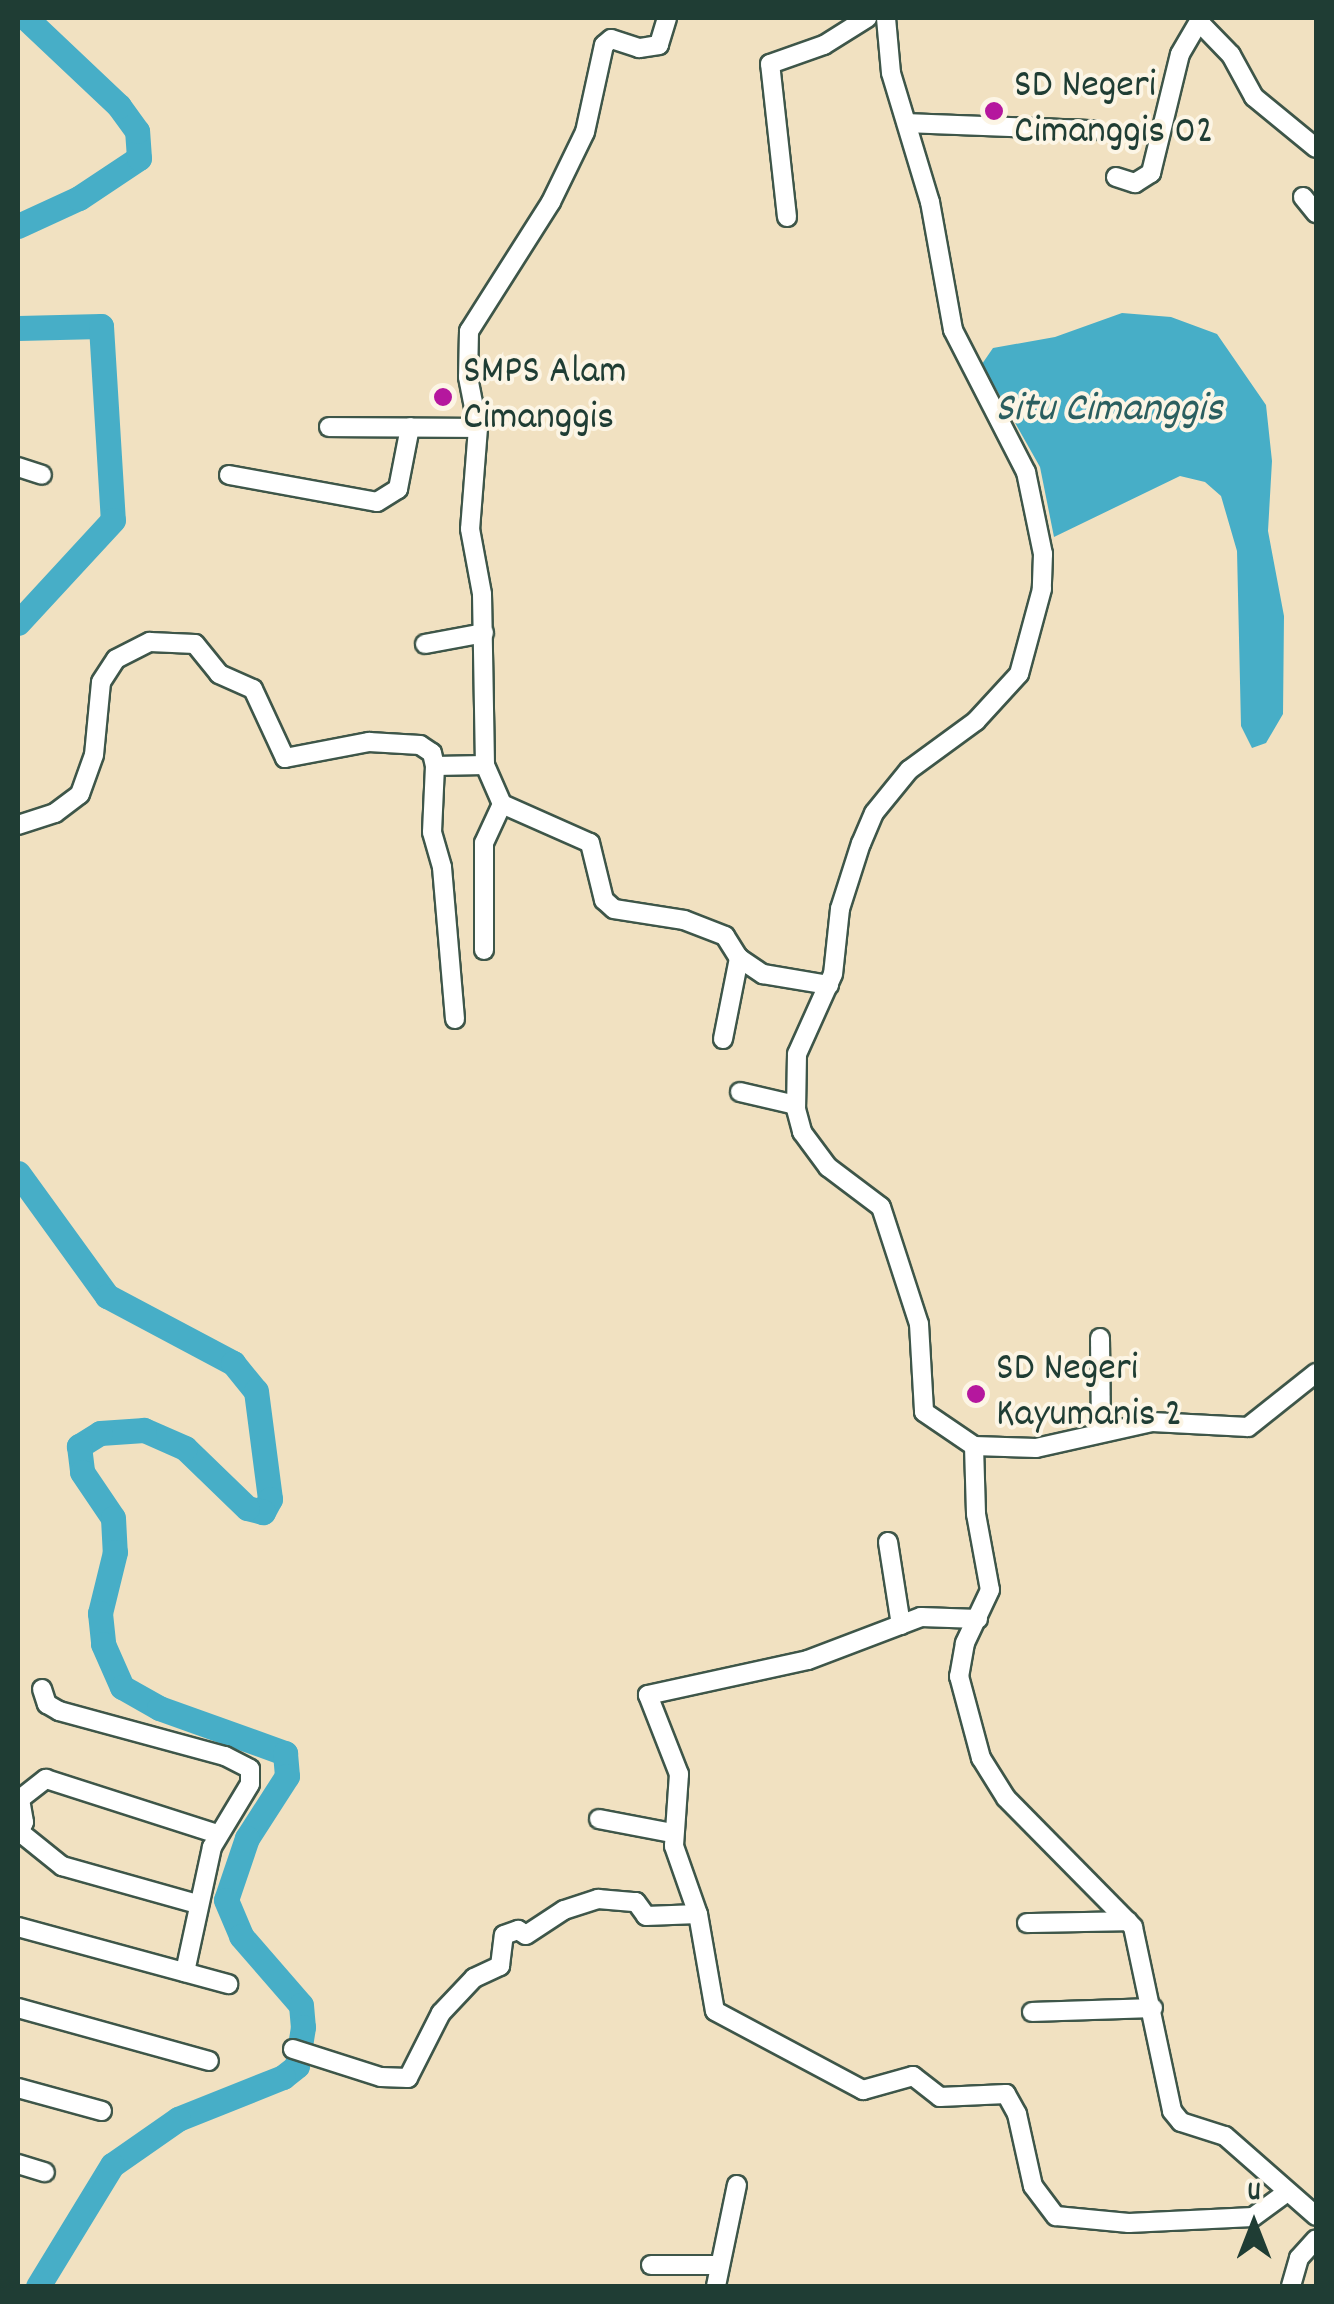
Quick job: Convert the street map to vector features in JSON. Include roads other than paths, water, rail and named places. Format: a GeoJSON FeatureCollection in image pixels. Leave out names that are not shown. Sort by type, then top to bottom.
{"type":"FeatureCollection","features":[{"type":"Feature","properties":{"kind":"street"},"geometry":{"type":"LineString","coordinates":[[667,18],[659,44],[640,48],[612,39],[604,44],[584,132],[550,202],[474,317],[468,377],[478,428],[470,529],[484,634],[485,765],[502,804],[590,844],[604,900],[614,909],[710,930],[725,936],[738,958],[763,974],[829,985]]}},
{"type":"Feature","properties":{"kind":"street"},"geometry":{"type":"LineString","coordinates":[[786,217],[770,64],[824,46],[867,18]]}},
{"type":"Feature","properties":{"kind":"street"},"geometry":{"type":"LineString","coordinates":[[886,18],[891,72],[930,202],[959,346],[1032,491],[1043,554],[1031,649],[993,703],[909,770],[874,812],[849,874],[829,985],[797,1054],[796,1105],[813,1150],[873,1197],[887,1219],[919,1324],[924,1412],[974,1446],[1036,1448],[1101,1429],[1152,1422],[1248,1427],[1316,1373]]}},
{"type":"Feature","properties":{"kind":"street"},"geometry":{"type":"LineString","coordinates":[[1116,177],[1135,183],[1151,173],[1180,54],[1201,21],[1231,55],[1254,97],[1316,148]]}},
{"type":"Feature","properties":{"kind":"street"},"geometry":{"type":"LineString","coordinates":[[906,123],[1092,130]]}},
{"type":"Feature","properties":{"kind":"street"},"geometry":{"type":"LineString","coordinates":[[1304,197],[1316,213]]}},
{"type":"Feature","properties":{"kind":"street"},"geometry":{"type":"LineString","coordinates":[[329,426],[478,428]]}},
{"type":"Feature","properties":{"kind":"street"},"geometry":{"type":"LineString","coordinates":[[230,475],[350,500],[387,499],[401,482],[410,428]]}},
{"type":"Feature","properties":{"kind":"street"},"geometry":{"type":"LineString","coordinates":[[18,468],[42,475]]}},
{"type":"Feature","properties":{"kind":"street"},"geometry":{"type":"LineString","coordinates":[[425,644],[484,634]]}},
{"type":"Feature","properties":{"kind":"street"},"geometry":{"type":"LineString","coordinates":[[18,825],[55,814],[80,794],[94,755],[100,682],[116,660],[150,642],[195,644],[219,674],[253,689],[286,758],[369,742],[420,745],[436,766],[432,832],[442,866],[455,1019]]}},
{"type":"Feature","properties":{"kind":"street"},"geometry":{"type":"LineString","coordinates":[[436,766],[485,765]]}},
{"type":"Feature","properties":{"kind":"street"},"geometry":{"type":"LineString","coordinates":[[484,950],[484,843],[502,804]]}},
{"type":"Feature","properties":{"kind":"street"},"geometry":{"type":"LineString","coordinates":[[723,1039],[738,958]]}},
{"type":"Feature","properties":{"kind":"street"},"geometry":{"type":"LineString","coordinates":[[740,1092],[796,1105]]}},
{"type":"Feature","properties":{"kind":"street"},"geometry":{"type":"LineString","coordinates":[[1100,1338],[1101,1429]]}},
{"type":"Feature","properties":{"kind":"street"},"geometry":{"type":"LineString","coordinates":[[974,1446],[976,1514],[990,1590],[959,1676],[992,1782],[1128,1921],[1153,2008],[1172,2112],[1182,2122],[1226,2136],[1316,2216]]}},
{"type":"Feature","properties":{"kind":"street"},"geometry":{"type":"LineString","coordinates":[[888,1542],[901,1625]]}},
{"type":"Feature","properties":{"kind":"street"},"geometry":{"type":"LineString","coordinates":[[978,1619],[921,1617],[808,1660],[648,1695],[679,1774],[672,1833],[698,1914],[703,1964],[721,2016],[863,2090],[914,2076],[940,2097],[1006,2094],[1017,2114],[1027,2172],[1050,2213],[1130,2222],[1252,2217],[1287,2192]]}},
{"type":"Feature","properties":{"kind":"street"},"geometry":{"type":"LineString","coordinates":[[42,1689],[59,1711],[247,1766],[250,1784],[217,1834],[197,1904],[186,1972]]}},
{"type":"Feature","properties":{"kind":"street"},"geometry":{"type":"LineString","coordinates":[[197,1904],[62,1866],[19,1834],[20,1799],[46,1780],[217,1834]]}},
{"type":"Feature","properties":{"kind":"street"},"geometry":{"type":"LineString","coordinates":[[599,1819],[672,1833]]}},
{"type":"Feature","properties":{"kind":"street"},"geometry":{"type":"LineString","coordinates":[[293,2050],[381,2077],[408,2078],[441,2013],[474,1978],[500,1966],[504,1935],[526,1935],[582,1901],[636,1902],[646,1916],[698,1914]]}},
{"type":"Feature","properties":{"kind":"street"},"geometry":{"type":"LineString","coordinates":[[1027,1923],[1128,1921]]}},
{"type":"Feature","properties":{"kind":"street"},"geometry":{"type":"LineString","coordinates":[[18,1927],[228,1984]]}},
{"type":"Feature","properties":{"kind":"street"},"geometry":{"type":"LineString","coordinates":[[18,2008],[209,2061]]}},
{"type":"Feature","properties":{"kind":"street"},"geometry":{"type":"LineString","coordinates":[[1032,2012],[1153,2008]]}},
{"type":"Feature","properties":{"kind":"street"},"geometry":{"type":"LineString","coordinates":[[18,2088],[102,2111]]}},
{"type":"Feature","properties":{"kind":"street"},"geometry":{"type":"LineString","coordinates":[[18,2164],[46,2172]]}},
{"type":"Feature","properties":{"kind":"street"},"geometry":{"type":"LineString","coordinates":[[716,2286],[717,2265],[736,2185]]}},
{"type":"Feature","properties":{"kind":"street"},"geometry":{"type":"LineString","coordinates":[[1291,2286],[1298,2258],[1316,2239]]}},
{"type":"Feature","properties":{"kind":"street"},"geometry":{"type":"LineString","coordinates":[[651,2266],[717,2265]]}},
{"type":"Feature","properties":{"kind":"water","name":"Situ Cimanggis"},"geometry":{"type":"Polygon","coordinates":[[[1122,313],[1171,317],[1217,334],[1266,405],[1272,461],[1268,531],[1284,616],[1283,714],[1266,743],[1252,748],[1241,726],[1237,551],[1221,496],[1205,482],[1180,476],[1054,537],[1040,467],[982,364],[993,348],[1055,337],[1122,313]]]}},
{"type":"Feature","properties":{"kind":"waterway"},"geometry":{"type":"LineString","coordinates":[[18,226],[79,198],[139,158],[137,131],[119,106],[26,18]]}},
{"type":"Feature","properties":{"kind":"waterway"},"geometry":{"type":"LineString","coordinates":[[18,328],[101,326],[113,520],[18,623]]}},
{"type":"Feature","properties":{"kind":"waterway"},"geometry":{"type":"LineString","coordinates":[[18,1173],[107,1296],[233,1363],[256,1391],[270,1499],[263,1512],[247,1508],[185,1448],[144,1430],[100,1433],[79,1446],[82,1472],[113,1518],[115,1552],[100,1613],[103,1644],[122,1687],[159,1708],[285,1753],[287,1776],[247,1838],[226,1900],[241,1936],[301,2005],[303,2027],[297,2066],[283,2077],[178,2119],[112,2165],[38,2286]]}},
{"type":"Feature","properties":{"kind":"place","name":"SD Negeri Cimanggis 02"},"geometry":{"type":"Point","coordinates":[994,111]}},
{"type":"Feature","properties":{"kind":"place","name":"SMPS Alam Cimanggis"},"geometry":{"type":"Point","coordinates":[443,397]}},
{"type":"Feature","properties":{"kind":"place","name":"SD Negeri Kayumanis 2"},"geometry":{"type":"Point","coordinates":[976,1394]}}]}
